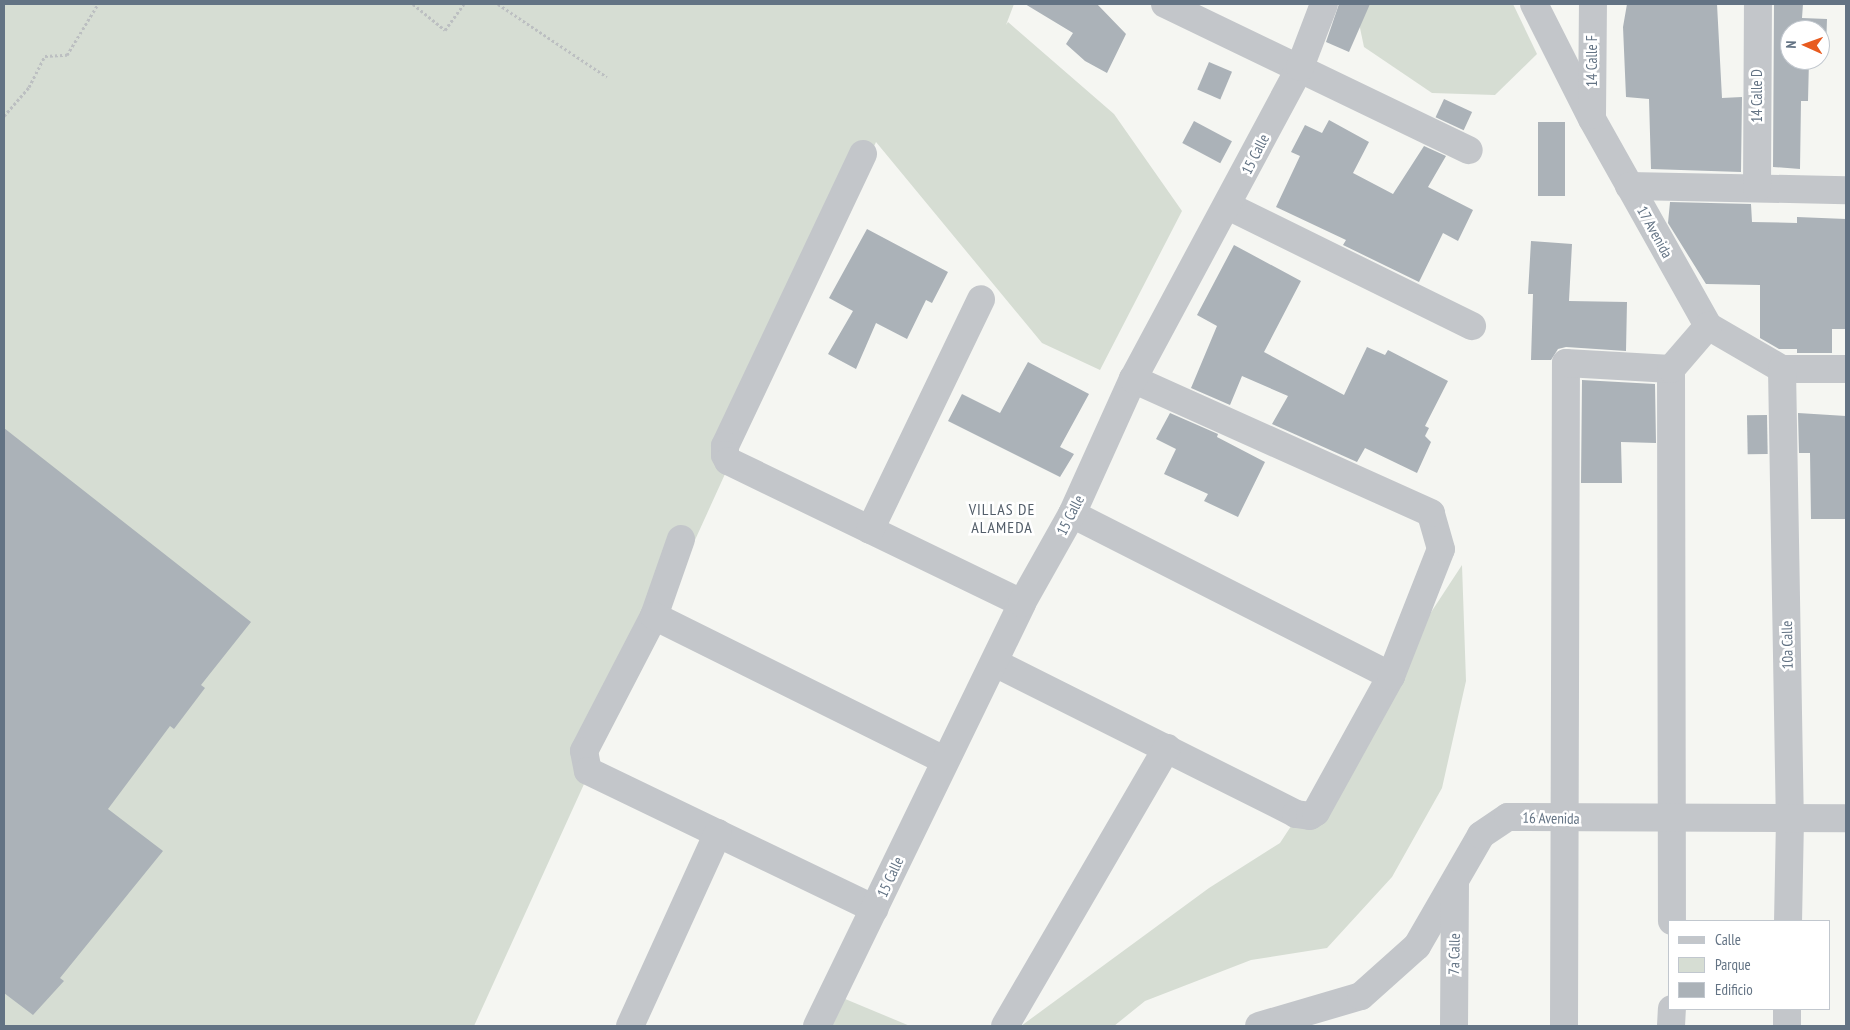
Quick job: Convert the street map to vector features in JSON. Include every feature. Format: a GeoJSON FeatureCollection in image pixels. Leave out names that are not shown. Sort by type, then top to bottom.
{"type":"FeatureCollection","features":[{"type":"Feature","properties":{"kind":"street"},"geometry":{"type":"LineString","coordinates":[[1165,4],[1300,67],[1469,150]]}},
{"type":"Feature","properties":{"kind":"street","name":"15 Calle"},"geometry":{"type":"LineString","coordinates":[[817,1026],[875,909],[944,760],[995,663],[1022,603],[1072,514],[1133,379],[1228,206],[1300,67],[1324,4]]}},
{"type":"Feature","properties":{"kind":"street","name":"17 Avenida"},"geometry":{"type":"LineString","coordinates":[[1534,4],[1592,119],[1708,326]]}},
{"type":"Feature","properties":{"kind":"street","name":"14 Calle F"},"geometry":{"type":"LineString","coordinates":[[1592,119],[1593,4]]}},
{"type":"Feature","properties":{"kind":"street","name":"14 Calle D"},"geometry":{"type":"LineString","coordinates":[[1757,188],[1758,4]]}},
{"type":"Feature","properties":{"kind":"street"},"geometry":{"type":"LineString","coordinates":[[863,154],[725,446],[725,455],[728,461],[1022,603]]}},
{"type":"Feature","properties":{"kind":"street"},"geometry":{"type":"LineString","coordinates":[[1629,186],[1846,190]]}},
{"type":"Feature","properties":{"kind":"street"},"geometry":{"type":"LineString","coordinates":[[1228,206],[1472,326]]}},
{"type":"Feature","properties":{"kind":"street"},"geometry":{"type":"LineString","coordinates":[[870,530],[981,299]]}},
{"type":"Feature","properties":{"kind":"street"},"geometry":{"type":"LineString","coordinates":[[1672,920],[1671,368],[1708,326],[1782,369],[1846,369]]}},
{"type":"Feature","properties":{"kind":"street"},"geometry":{"type":"LineString","coordinates":[[1564,1026],[1566,364],[1671,368]]}},
{"type":"Feature","properties":{"kind":"street","name":"10a Calle"},"geometry":{"type":"LineString","coordinates":[[1782,369],[1790,819],[1788,920]]}},
{"type":"Feature","properties":{"kind":"street"},"geometry":{"type":"LineString","coordinates":[[995,663],[1296,814],[1310,816],[1316,812],[1391,676],[1441,549],[1431,514],[1133,379]]}},
{"type":"Feature","properties":{"kind":"street"},"geometry":{"type":"LineString","coordinates":[[1072,514],[1391,676]]}},
{"type":"Feature","properties":{"kind":"street"},"geometry":{"type":"LineString","coordinates":[[681,539],[654,616],[584,751],[588,771],[875,909]]}},
{"type":"Feature","properties":{"kind":"street"},"geometry":{"type":"LineString","coordinates":[[654,616],[944,760]]}},
{"type":"Feature","properties":{"kind":"street"},"geometry":{"type":"LineString","coordinates":[[1005,1026],[1167,748]]}},
{"type":"Feature","properties":{"kind":"street","name":"16 Avenida"},"geometry":{"type":"LineString","coordinates":[[1259,1026],[1361,996],[1417,946],[1481,835],[1508,817],[1672,819],[1846,818]]}},
{"type":"Feature","properties":{"kind":"street"},"geometry":{"type":"LineString","coordinates":[[630,1026],[718,833]]}},
{"type":"Feature","properties":{"kind":"street","name":"7a Calle"},"geometry":{"type":"LineString","coordinates":[[1454,1026],[1455,882]]}},
{"type":"Feature","properties":{"kind":"street"},"geometry":{"type":"LineString","coordinates":[[1672,1010],[1672,1026]]}},
{"type":"Feature","properties":{"kind":"street"},"geometry":{"type":"LineString","coordinates":[[1787,1010],[1787,1026]]}},
{"type":"Feature","properties":{"kind":"path"},"geometry":{"type":"LineString","coordinates":[[4,116],[29,87],[45,56],[67,55],[98,4]]}},
{"type":"Feature","properties":{"kind":"path"},"geometry":{"type":"LineString","coordinates":[[413,4],[446,30],[464,4]]}},
{"type":"Feature","properties":{"kind":"path"},"geometry":{"type":"LineString","coordinates":[[498,4],[607,77]]}},
{"type":"Feature","properties":{"kind":"green space"},"geometry":{"type":"Polygon","coordinates":[[[4,4],[1014,4],[1006,25],[1008,22],[1114,114],[1182,211],[1100,370],[1042,343],[876,142],[474,1026],[4,1026],[4,4]]]}},
{"type":"Feature","properties":{"kind":"green space"},"geometry":{"type":"Polygon","coordinates":[[[1355,4],[1513,4],[1537,54],[1495,95],[1432,93],[1364,47],[1355,4]]]}},
{"type":"Feature","properties":{"kind":"green space"},"geometry":{"type":"Polygon","coordinates":[[[1462,565],[1466,681],[1442,788],[1392,877],[1327,948],[1251,960],[1145,1001],[1114,1026],[1021,1026],[1209,888],[1280,843],[1462,565]]]}},
{"type":"Feature","properties":{"kind":"green space"},"geometry":{"type":"Polygon","coordinates":[[[838,996],[910,1026],[824,1026],[838,996]]]}},
{"type":"Feature","properties":{"kind":"building"},"geometry":{"type":"Polygon","coordinates":[[[1025,4],[1097,4],[1126,34],[1107,73],[1085,61],[1066,44],[1073,33],[1025,4]]]}},
{"type":"Feature","properties":{"kind":"building"},"geometry":{"type":"Polygon","coordinates":[[[1339,4],[1370,4],[1349,52],[1326,42],[1339,4]]]}},
{"type":"Feature","properties":{"kind":"building"},"geometry":{"type":"Polygon","coordinates":[[[1627,4],[1717,4],[1722,98],[1742,97],[1741,172],[1651,169],[1649,99],[1626,97],[1623,27],[1627,4]]]}},
{"type":"Feature","properties":{"kind":"building"},"geometry":{"type":"Polygon","coordinates":[[[1774,4],[1803,4],[1802,18],[1827,19],[1780,20],[1780,70],[1809,70],[1808,101],[1801,101],[1800,169],[1773,167],[1774,4]]]}},
{"type":"Feature","properties":{"kind":"building"},"geometry":{"type":"Polygon","coordinates":[[[1209,62],[1232,72],[1220,99],[1197,90],[1209,62]]]}},
{"type":"Feature","properties":{"kind":"building"},"geometry":{"type":"Polygon","coordinates":[[[1444,99],[1472,112],[1464,130],[1436,117],[1444,99]]]}},
{"type":"Feature","properties":{"kind":"building"},"geometry":{"type":"Polygon","coordinates":[[[1329,120],[1369,142],[1353,173],[1393,194],[1424,146],[1446,156],[1428,187],[1473,210],[1458,241],[1443,233],[1419,282],[1343,245],[1346,240],[1276,207],[1300,156],[1291,152],[1305,125],[1322,133],[1329,120]]]}},
{"type":"Feature","properties":{"kind":"building"},"geometry":{"type":"Polygon","coordinates":[[[1194,121],[1232,141],[1220,163],[1182,143],[1194,121]]]}},
{"type":"Feature","properties":{"kind":"building"},"geometry":{"type":"Polygon","coordinates":[[[1538,122],[1565,122],[1565,196],[1538,196],[1538,122]]]}},
{"type":"Feature","properties":{"kind":"building"},"geometry":{"type":"Polygon","coordinates":[[[1670,202],[1751,204],[1752,222],[1797,223],[1797,217],[1846,219],[1846,329],[1832,329],[1832,353],[1797,353],[1797,349],[1779,349],[1760,338],[1760,285],[1706,284],[1668,223],[1670,202]]]}},
{"type":"Feature","properties":{"kind":"building"},"geometry":{"type":"Polygon","coordinates":[[[867,229],[948,272],[932,303],[926,300],[907,339],[876,323],[856,369],[828,354],[853,311],[829,298],[867,229]]]}},
{"type":"Feature","properties":{"kind":"building"},"geometry":{"type":"Polygon","coordinates":[[[1531,241],[1572,244],[1569,301],[1627,302],[1626,351],[1566,347],[1558,349],[1551,360],[1531,360],[1533,294],[1528,294],[1531,241]]]}},
{"type":"Feature","properties":{"kind":"building"},"geometry":{"type":"Polygon","coordinates":[[[1234,245],[1301,281],[1264,352],[1344,395],[1367,347],[1385,355],[1388,350],[1448,381],[1425,426],[1429,428],[1425,436],[1431,442],[1417,473],[1365,448],[1357,462],[1272,424],[1288,396],[1242,376],[1230,405],[1191,388],[1217,326],[1197,315],[1234,245]]]}},
{"type":"Feature","properties":{"kind":"building"},"geometry":{"type":"Polygon","coordinates":[[[1028,362],[1089,394],[1060,447],[1074,454],[1060,477],[948,421],[962,394],[1000,413],[1028,362]]]}},
{"type":"Feature","properties":{"kind":"building"},"geometry":{"type":"Polygon","coordinates":[[[1582,380],[1655,384],[1656,443],[1621,442],[1622,483],[1581,483],[1582,380]]]}},
{"type":"Feature","properties":{"kind":"building"},"geometry":{"type":"Polygon","coordinates":[[[1170,413],[1218,434],[1217,437],[1265,462],[1238,517],[1204,501],[1208,494],[1164,474],[1176,449],[1156,439],[1170,413]]]}},
{"type":"Feature","properties":{"kind":"building"},"geometry":{"type":"Polygon","coordinates":[[[1798,413],[1846,416],[1846,519],[1811,519],[1810,453],[1799,453],[1798,413]]]}},
{"type":"Feature","properties":{"kind":"building"},"geometry":{"type":"Polygon","coordinates":[[[1747,415],[1767,415],[1768,454],[1748,454],[1747,415]]]}},
{"type":"Feature","properties":{"kind":"building"},"geometry":{"type":"Polygon","coordinates":[[[4,428],[251,622],[201,685],[205,688],[174,729],[170,726],[108,809],[163,851],[60,978],[64,981],[33,1015],[4,993],[4,428]]]}},
{"type":"Feature","properties":{"kind":"district","name":"VILLAS DE ALAMEDA"},"geometry":{"type":"Point","coordinates":[1002,518]}}]}
